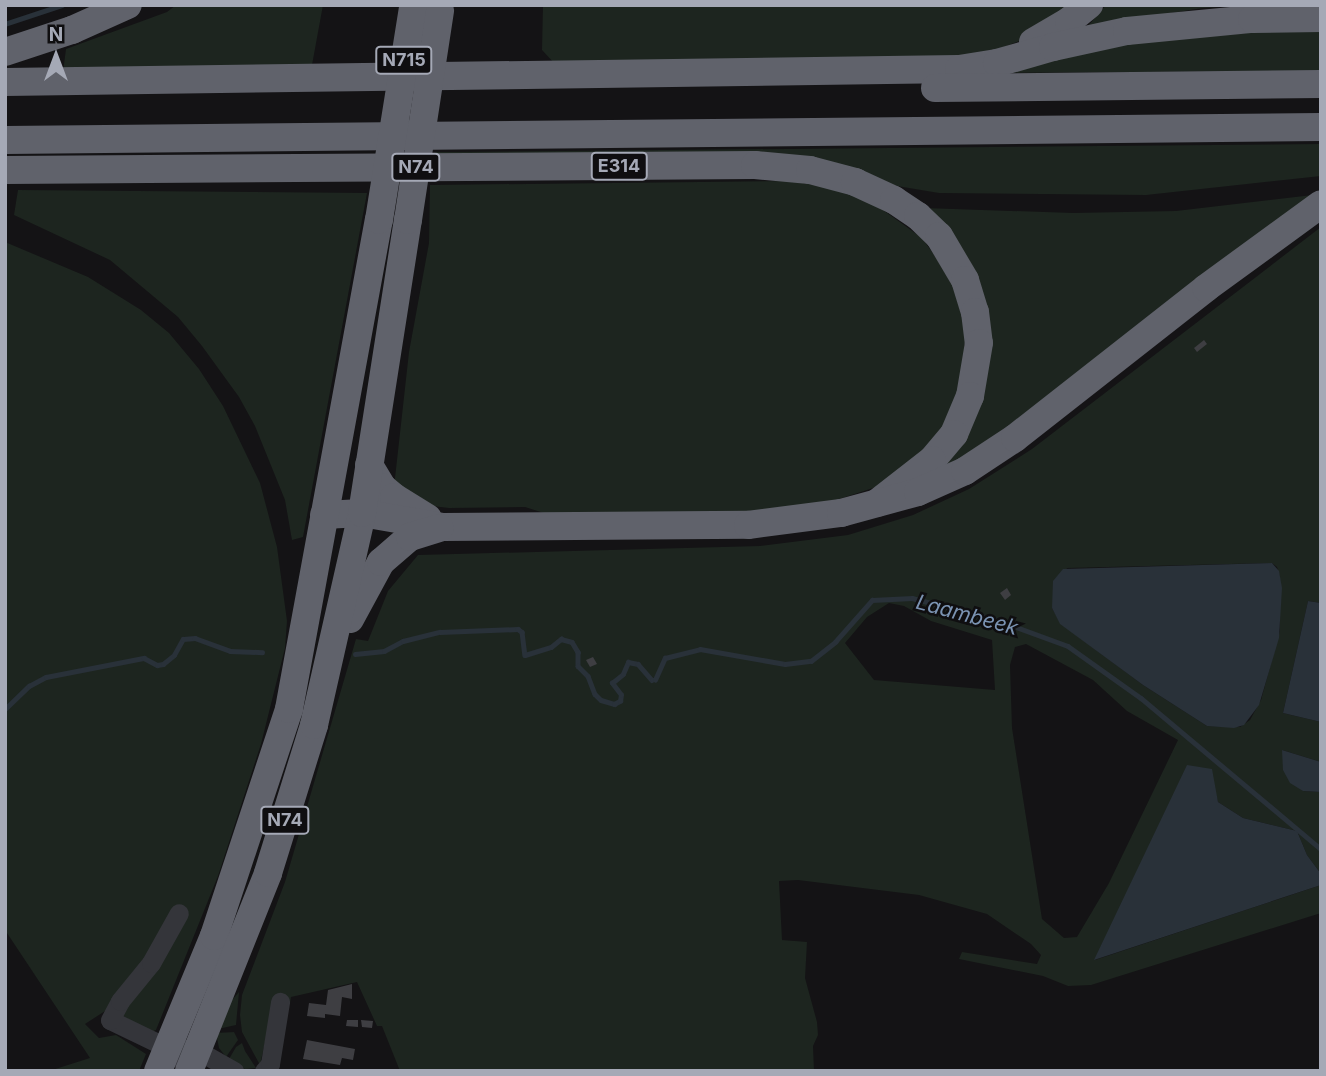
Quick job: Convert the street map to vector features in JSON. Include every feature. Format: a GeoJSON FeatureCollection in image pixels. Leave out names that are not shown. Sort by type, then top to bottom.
{"type":"FeatureCollection","features":[{"type":"Feature","properties":{"kind":"highway"},"geometry":{"type":"LineString","coordinates":[[5,52],[72,30],[128,5]]}},
{"type":"Feature","properties":{"kind":"highway"},"geometry":{"type":"LineString","coordinates":[[939,69],[1036,41],[1069,22],[1089,5]]}},
{"type":"Feature","properties":{"kind":"highway","name":"N715"},"geometry":{"type":"LineString","coordinates":[[425,113],[427,7]]}},
{"type":"Feature","properties":{"kind":"highway","name":"N715"},"geometry":{"type":"LineString","coordinates":[[395,113],[427,7]]}},
{"type":"Feature","properties":{"kind":"highway"},"geometry":{"type":"LineString","coordinates":[[5,82],[977,68],[1053,47],[1127,31],[1252,19],[1321,18]]}},
{"type":"Feature","properties":{"kind":"highway"},"geometry":{"type":"LineString","coordinates":[[5,97],[1321,84]]}},
{"type":"Feature","properties":{"kind":"highway","name":"N74"},"geometry":{"type":"LineString","coordinates":[[163,1060],[214,936],[289,709],[379,220],[395,113]]}},
{"type":"Feature","properties":{"kind":"highway","name":"N74"},"geometry":{"type":"LineString","coordinates":[[191,1066],[268,873],[314,725],[333,649],[360,521],[425,113]]}},
{"type":"Feature","properties":{"kind":"highway","name":"E314"},"geometry":{"type":"LineString","coordinates":[[5,140],[1321,127]]}},
{"type":"Feature","properties":{"kind":"highway","name":"E314"},"geometry":{"type":"LineString","coordinates":[[5,170],[755,165],[810,170],[855,182],[894,200],[919,216],[939,236],[965,280],[975,312],[979,343],[970,396],[954,434],[932,460],[877,503]]}},
{"type":"Feature","properties":{"kind":"highway","name":"E314"},"geometry":{"type":"LineString","coordinates":[[324,515],[360,521],[443,527],[748,524],[804,520],[918,492],[965,471],[1015,438],[1226,273],[1321,204]]}},
{"type":"Feature","properties":{"kind":"highway","name":"E314"},"geometry":{"type":"LineString","coordinates":[[369,465],[382,486],[402,504],[443,527]]}},
{"type":"Feature","properties":{"kind":"highway","name":"E314"},"geometry":{"type":"LineString","coordinates":[[360,521],[410,537]]}},
{"type":"Feature","properties":{"kind":"highway","name":"E314"},"geometry":{"type":"LineString","coordinates":[[365,590],[381,562],[410,537],[443,527]]}},
{"type":"Feature","properties":{"kind":"highway","name":"N74"},"geometry":{"type":"LineString","coordinates":[[333,649],[365,590]]}},
{"type":"Feature","properties":{"kind":"street"},"geometry":{"type":"LineString","coordinates":[[179,913],[152,963],[120,1001],[110,1020],[163,1060],[234,1071]]}},
{"type":"Feature","properties":{"kind":"street"},"geometry":{"type":"LineString","coordinates":[[264,1071],[271,1064],[280,1002]]}},
{"type":"Feature","properties":{"kind":"shaded area"},"geometry":{"type":"Polygon","coordinates":[[[176,5],[323,5],[312,65],[63,72],[66,49],[167,12],[176,5]]]}},
{"type":"Feature","properties":{"kind":"shaded area"},"geometry":{"type":"Polygon","coordinates":[[[543,5],[1073,5],[1037,34],[978,57],[555,64],[542,50],[543,5]]]}},
{"type":"Feature","properties":{"kind":"shaded area"},"geometry":{"type":"Polygon","coordinates":[[[1106,5],[1249,5],[1203,8],[1088,26],[1106,5]]]}},
{"type":"Feature","properties":{"kind":"shaded area"},"geometry":{"type":"Polygon","coordinates":[[[1321,27],[1321,71],[995,73],[1127,43],[1321,27]]]}},
{"type":"Feature","properties":{"kind":"shaded area"},"geometry":{"type":"Polygon","coordinates":[[[1321,144],[1321,176],[1146,195],[939,193],[897,186],[846,171],[435,161],[436,152],[1321,144]]]}},
{"type":"Feature","properties":{"kind":"shaded area"},"geometry":{"type":"Polygon","coordinates":[[[791,181],[832,188],[872,202],[922,238],[951,278],[966,332],[961,384],[939,435],[924,453],[876,487],[824,504],[782,511],[547,514],[525,507],[449,508],[424,505],[394,487],[409,352],[429,243],[430,185],[791,181]]]}},
{"type":"Feature","properties":{"kind":"shaded area"},"geometry":{"type":"Polygon","coordinates":[[[18,190],[367,193],[303,537],[292,540],[285,500],[255,426],[239,397],[202,346],[178,317],[110,260],[14,215],[18,190]]]}},
{"type":"Feature","properties":{"kind":"shaded area"},"geometry":{"type":"Polygon","coordinates":[[[1321,194],[938,479],[985,333],[924,208],[1073,213],[1176,211],[1321,194]]]}},
{"type":"Feature","properties":{"kind":"shaded area"},"geometry":{"type":"Polygon","coordinates":[[[1321,227],[1321,603],[1308,601],[1283,713],[1321,722],[1321,762],[1282,750],[1303,791],[1321,792],[1321,874],[1307,855],[1297,831],[1243,818],[1218,802],[1212,780],[1095,960],[1321,885],[1321,913],[1091,985],[1068,986],[1043,976],[959,959],[962,952],[1037,964],[1041,955],[1031,944],[987,914],[919,895],[798,880],[779,881],[782,940],[807,942],[805,978],[818,1035],[813,1046],[814,1071],[400,1071],[382,1026],[377,1026],[357,982],[291,997],[290,1003],[274,1001],[260,1065],[242,1032],[242,995],[285,882],[356,639],[368,641],[388,591],[418,555],[760,546],[848,535],[913,515],[969,489],[1032,449],[1321,227]],[[1272,563],[1067,568],[1052,608],[1061,624],[1143,685],[1207,726],[1240,727],[1250,720],[1261,700],[1280,631],[1280,578],[1277,567],[1272,563]],[[889,603],[867,617],[845,643],[874,680],[995,690],[992,640],[931,621],[904,606],[889,603]],[[1026,644],[1015,647],[1010,665],[1012,728],[1042,919],[1064,938],[1077,937],[1109,883],[1178,740],[1127,711],[1093,680],[1026,644]]]}},
{"type":"Feature","properties":{"kind":"shaded area"},"geometry":{"type":"Polygon","coordinates":[[[5,242],[88,277],[141,310],[169,333],[199,369],[223,406],[260,483],[277,547],[287,621],[285,648],[261,744],[218,876],[156,1030],[149,1033],[122,1015],[122,1000],[85,1024],[99,1038],[116,1035],[146,1054],[139,1071],[49,1071],[90,1058],[5,930],[5,242]]]}},
{"type":"Feature","properties":{"kind":"shaded area"},"geometry":{"type":"Polygon","coordinates":[[[1272,563],[1279,571],[1282,588],[1279,638],[1259,705],[1244,725],[1234,728],[1207,726],[1143,685],[1060,624],[1052,608],[1053,581],[1063,569],[1272,563]]]}},
{"type":"Feature","properties":{"kind":"shaded area"},"geometry":{"type":"Polygon","coordinates":[[[1308,601],[1321,603],[1321,722],[1283,713],[1308,601]]]}},
{"type":"Feature","properties":{"kind":"shaded area"},"geometry":{"type":"Polygon","coordinates":[[[1282,750],[1321,762],[1321,792],[1303,791],[1290,783],[1283,770],[1282,750]]]}},
{"type":"Feature","properties":{"kind":"shaded area"},"geometry":{"type":"Polygon","coordinates":[[[1187,765],[1212,769],[1218,802],[1243,818],[1297,831],[1307,855],[1321,874],[1321,885],[1094,960],[1187,765]]]}},
{"type":"Feature","properties":{"kind":"shaded area"},"geometry":{"type":"Polygon","coordinates":[[[239,992],[236,1025],[218,1029],[225,1008],[239,992]]]}},
{"type":"Feature","properties":{"kind":"shaded area"},"geometry":{"type":"Polygon","coordinates":[[[234,1032],[238,1040],[226,1057],[219,1048],[216,1033],[234,1032]]]}},
{"type":"Feature","properties":{"kind":"shaded area"},"geometry":{"type":"Polygon","coordinates":[[[242,1043],[256,1068],[245,1069],[229,1059],[236,1047],[242,1043]]]}},
{"type":"Feature","properties":{"kind":"building"},"geometry":{"type":"Polygon","coordinates":[[[1204,340],[1207,344],[1197,352],[1194,348],[1204,340]]]}},
{"type":"Feature","properties":{"kind":"building"},"geometry":{"type":"Polygon","coordinates":[[[1007,588],[1011,595],[1005,600],[1000,593],[1007,588]]]}},
{"type":"Feature","properties":{"kind":"building"},"geometry":{"type":"Polygon","coordinates":[[[593,657],[597,664],[590,667],[586,660],[593,657]]]}},
{"type":"Feature","properties":{"kind":"building"},"geometry":{"type":"Polygon","coordinates":[[[352,984],[352,999],[342,997],[340,1016],[307,1016],[309,1003],[326,1005],[328,990],[352,984]]]}},
{"type":"Feature","properties":{"kind":"building"},"geometry":{"type":"Polygon","coordinates":[[[347,1020],[358,1020],[358,1027],[346,1026],[347,1020]]]}},
{"type":"Feature","properties":{"kind":"building"},"geometry":{"type":"Polygon","coordinates":[[[361,1020],[373,1021],[372,1028],[362,1027],[361,1020]]]}},
{"type":"Feature","properties":{"kind":"building"},"geometry":{"type":"Polygon","coordinates":[[[307,1040],[355,1049],[353,1060],[342,1058],[340,1065],[303,1059],[307,1040]]]}},
{"type":"Feature","properties":{"kind":"waterway"},"geometry":{"type":"LineString","coordinates":[[5,24],[62,5]]}},
{"type":"Feature","properties":{"kind":"waterway","name":"Laambeek"},"geometry":{"type":"LineString","coordinates":[[355,654],[384,651],[403,641],[440,632],[518,629],[522,632],[525,655],[551,647],[561,639],[572,642],[578,652],[578,666],[588,676],[595,694],[601,700],[614,704],[620,701],[621,695],[612,683],[623,674],[628,662],[638,664],[655,680],[665,658],[700,649],[785,664],[811,661],[835,642],[872,600],[912,598],[1000,621],[1068,646],[1141,698],[1321,849]]}},
{"type":"Feature","properties":{"kind":"waterway","name":"Laambeek"},"geometry":{"type":"LineString","coordinates":[[5,709],[29,686],[46,677],[144,658],[157,665],[163,664],[174,655],[183,639],[195,638],[230,651],[262,652]]}}]}
